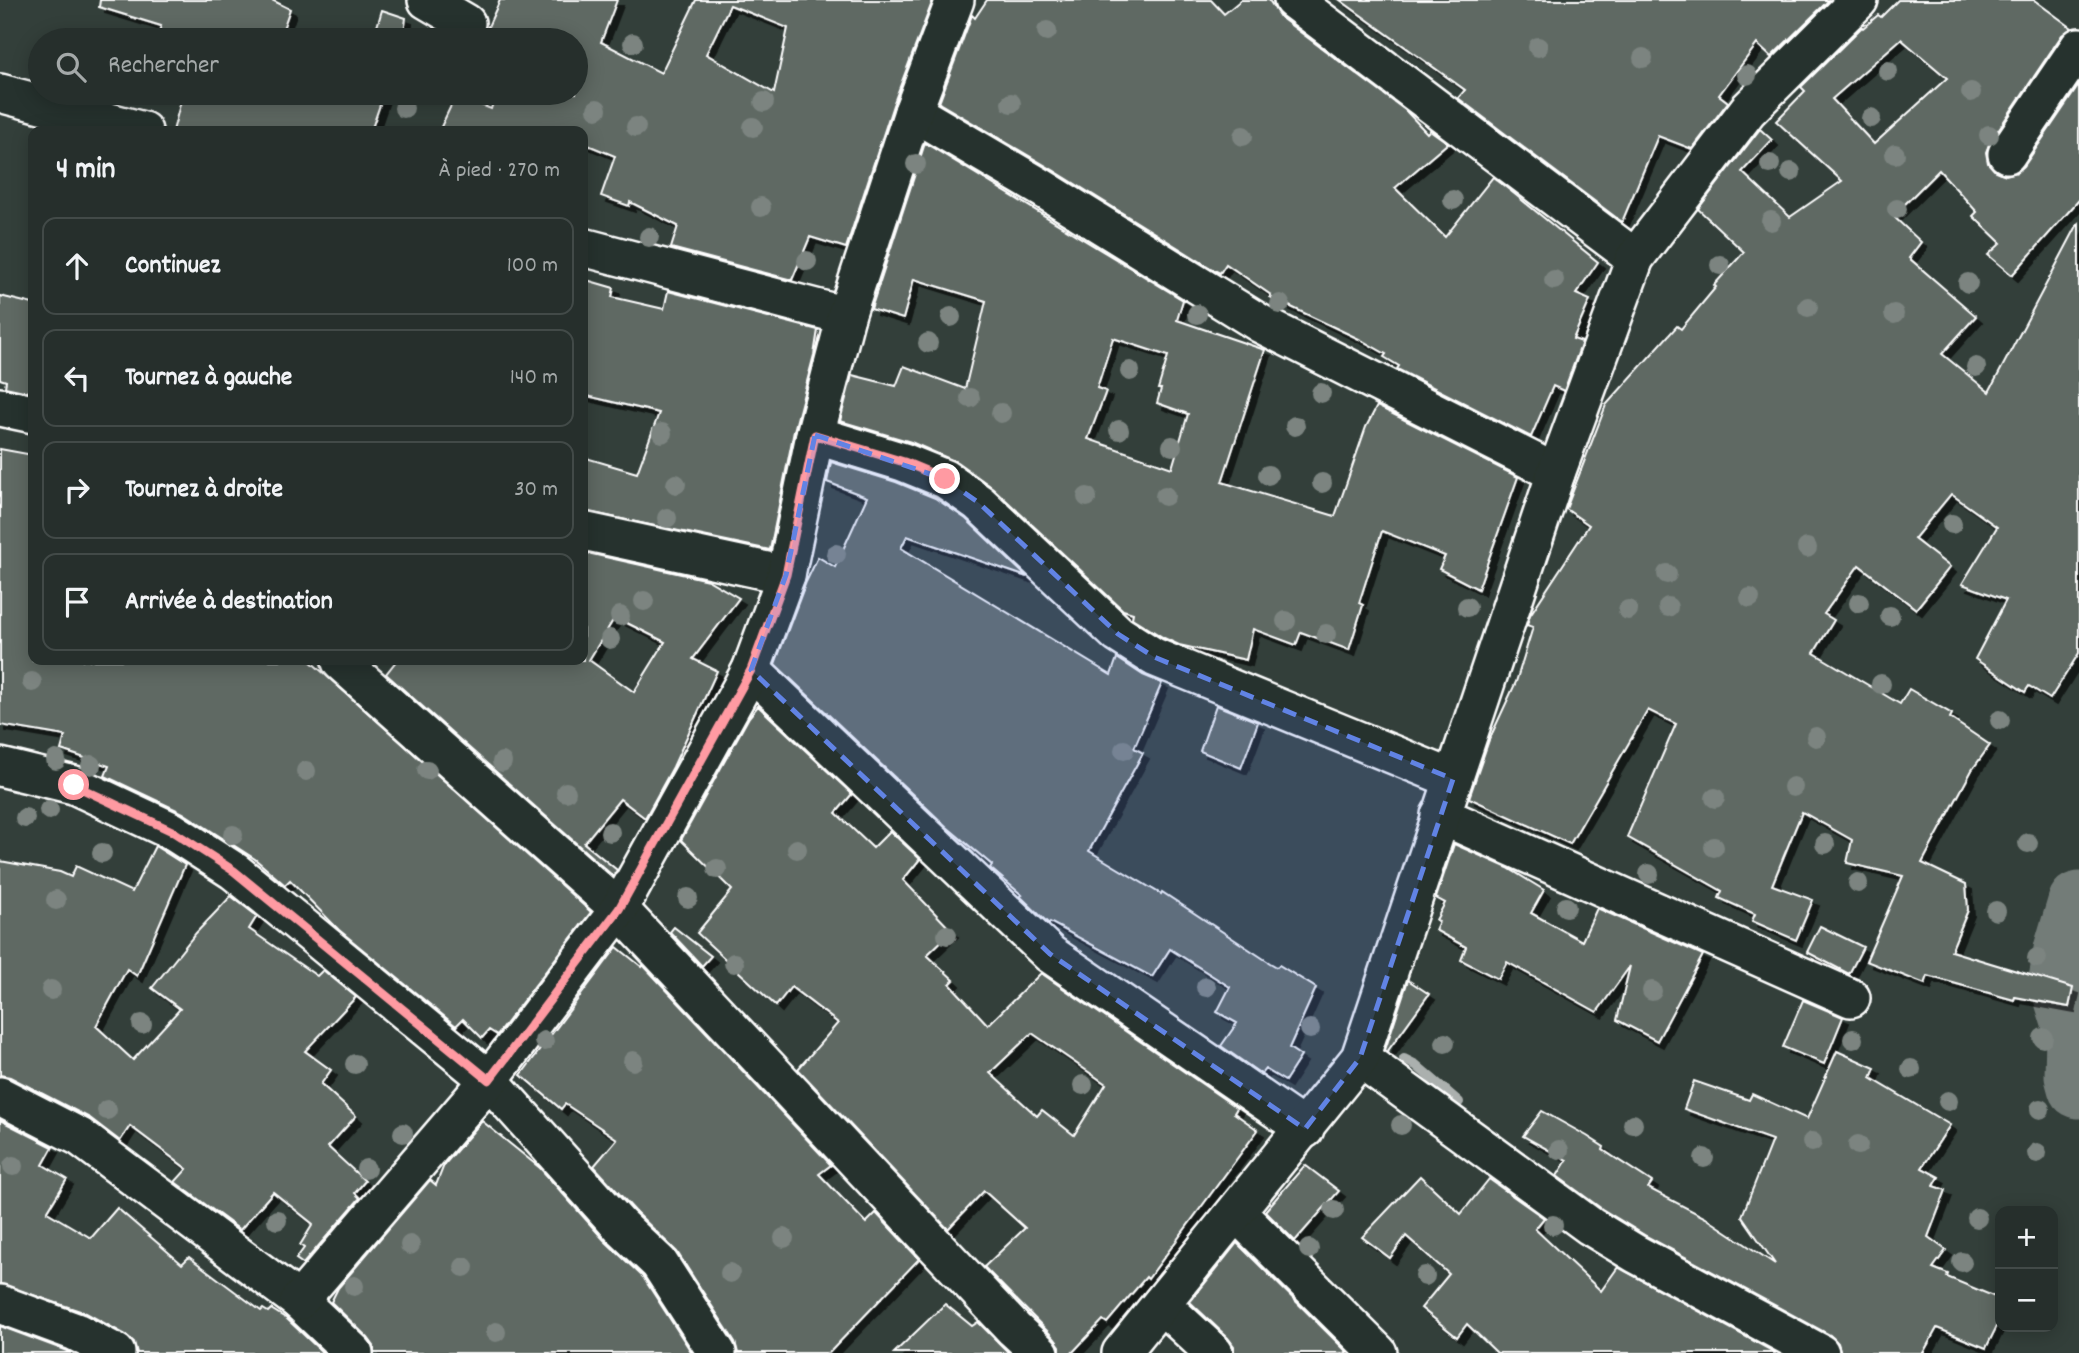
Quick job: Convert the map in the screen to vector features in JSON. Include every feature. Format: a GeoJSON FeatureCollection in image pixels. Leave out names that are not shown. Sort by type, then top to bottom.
{"type":"FeatureCollection","features":[{"type":"Feature","properties":{"kind":"street"},"geometry":{"type":"LineString","coordinates":[[427,0],[466,23]]}},
{"type":"Feature","properties":{"kind":"street"},"geometry":{"type":"LineString","coordinates":[[299,1301],[489,1080],[619,909],[751,670],[786,575],[815,435],[846,316],[913,112],[955,0]]}},
{"type":"Feature","properties":{"kind":"street"},"geometry":{"type":"LineString","coordinates":[[1293,0],[1635,258]]}},
{"type":"Feature","properties":{"kind":"street"},"geometry":{"type":"LineString","coordinates":[[1121,1353],[1360,1058],[1556,473],[1635,258],[1748,110],[1859,0]]}},
{"type":"Feature","properties":{"kind":"street"},"geometry":{"type":"LineString","coordinates":[[2007,154],[2079,47]]}},
{"type":"Feature","properties":{"kind":"street"},"geometry":{"type":"LineString","coordinates":[[0,93],[28,100]]}},
{"type":"Feature","properties":{"kind":"street"},"geometry":{"type":"LineString","coordinates":[[45,105],[125,126]]}},
{"type":"Feature","properties":{"kind":"street"},"geometry":{"type":"LineString","coordinates":[[913,112],[1262,324],[1556,473]]}},
{"type":"Feature","properties":{"kind":"street"},"geometry":{"type":"LineString","coordinates":[[588,248],[846,316]]}},
{"type":"Feature","properties":{"kind":"street"},"geometry":{"type":"LineString","coordinates":[[0,407],[28,413]]}},
{"type":"Feature","properties":{"kind":"street"},"geometry":{"type":"LineString","coordinates":[[815,435],[904,462],[945,479],[979,503],[1118,634],[1154,657],[1453,779]]}},
{"type":"Feature","properties":{"kind":"street"},"geometry":{"type":"LineString","coordinates":[[588,532],[786,575]]}},
{"type":"Feature","properties":{"kind":"street"},"geometry":{"type":"LineString","coordinates":[[344,665],[619,909],[1014,1329],[1040,1353]]}},
{"type":"Feature","properties":{"kind":"street"},"geometry":{"type":"LineString","coordinates":[[751,670],[1050,954],[1305,1129]]}},
{"type":"Feature","properties":{"kind":"street"},"geometry":{"type":"LineString","coordinates":[[0,767],[74,785],[172,831],[234,871],[489,1080],[620,1226],[659,1263],[717,1353]]}},
{"type":"Feature","properties":{"kind":"street"},"geometry":{"type":"LineString","coordinates":[[1440,815],[1851,998]]}},
{"type":"Feature","properties":{"kind":"street"},"geometry":{"type":"LineString","coordinates":[[1360,1058],[1590,1226],[1636,1254],[1820,1353]]}},
{"type":"Feature","properties":{"kind":"street"},"geometry":{"type":"LineString","coordinates":[[0,1096],[80,1137],[299,1301],[354,1353]]}},
{"type":"Feature","properties":{"kind":"street"},"geometry":{"type":"LineString","coordinates":[[1236,1212],[1378,1353]]}},
{"type":"Feature","properties":{"kind":"street"},"geometry":{"type":"LineString","coordinates":[[0,1304],[76,1332],[116,1353]]}},
{"type":"Feature","properties":{"kind":"street"},"geometry":{"type":"LineString","coordinates":[[1161,1304],[1214,1353]]}},
{"type":"Feature","properties":{"kind":"highlighted area"},"geometry":{"type":"Polygon","coordinates":[[[815,435],[945,479],[979,503],[1118,634],[1154,657],[1453,779],[1360,1058],[1305,1129],[1050,954],[751,670],[786,575],[815,435]]]}},
{"type":"Feature","properties":{"kind":"building"},"geometry":{"type":"Polygon","coordinates":[[[100,0],[272,0],[290,9],[283,28],[160,28],[161,26],[99,7],[100,0]]]}},
{"type":"Feature","properties":{"kind":"building"},"geometry":{"type":"Polygon","coordinates":[[[500,0],[617,0],[601,42],[661,73],[696,0],[933,0],[893,105],[846,248],[810,237],[792,280],[671,248],[678,226],[630,202],[629,206],[601,196],[615,156],[588,145],[588,126],[441,126],[451,105],[481,105],[491,109],[492,105],[588,105],[588,28],[487,28],[500,0]],[[730,5],[706,54],[774,93],[788,28],[730,5]]]}},
{"type":"Feature","properties":{"kind":"building"},"geometry":{"type":"Polygon","coordinates":[[[987,0],[1211,0],[1224,14],[1241,0],[1269,0],[1280,17],[1405,110],[1427,133],[1430,130],[1448,143],[1395,188],[1445,237],[1493,177],[1517,196],[1598,262],[1576,294],[1590,300],[1573,339],[1582,342],[1564,391],[1553,386],[1531,437],[1397,369],[1399,366],[1384,357],[1386,354],[1359,339],[1270,297],[1271,295],[1226,264],[1220,273],[1214,270],[939,103],[972,15],[975,18],[987,0]]]}},
{"type":"Feature","properties":{"kind":"building"},"geometry":{"type":"Polygon","coordinates":[[[1340,0],[1829,0],[1771,57],[1757,44],[1719,95],[1728,102],[1692,149],[1658,136],[1622,222],[1458,98],[1465,90],[1340,0]]]}},
{"type":"Feature","properties":{"kind":"building"},"geometry":{"type":"Polygon","coordinates":[[[1898,0],[2034,0],[2072,28],[2062,35],[1986,152],[1988,163],[1995,171],[2006,175],[2017,172],[2024,166],[2079,85],[2079,200],[2012,275],[1988,255],[2001,243],[1973,216],[1977,212],[1939,170],[1893,216],[1921,242],[1909,258],[1976,316],[1942,354],[1989,392],[2079,222],[2079,653],[2050,699],[2029,686],[2025,692],[1975,659],[2006,600],[1962,584],[1997,527],[1951,494],[1914,539],[1950,567],[1916,609],[1859,565],[1824,614],[1834,620],[1814,653],[1900,704],[1909,689],[1952,714],[1950,718],[1990,745],[1972,770],[1922,863],[1966,884],[1968,910],[1951,951],[2073,988],[2069,1007],[2015,997],[2014,1000],[1928,976],[1925,984],[1866,961],[1903,876],[1847,863],[1852,840],[1802,812],[1772,885],[1813,900],[1796,940],[1752,921],[1755,914],[1719,898],[1722,891],[1627,837],[1676,724],[1648,710],[1570,844],[1469,798],[1489,740],[1516,682],[1533,627],[1527,625],[1530,615],[1589,525],[1566,509],[1606,405],[1677,326],[1681,329],[1716,287],[1714,285],[1744,252],[1698,209],[1760,129],[1772,140],[1742,172],[1790,217],[1842,181],[1776,121],[1805,91],[1801,87],[1862,27],[1878,15],[1881,17],[1898,0]],[[1901,39],[1832,99],[1874,144],[1947,78],[1901,39]]]}},
{"type":"Feature","properties":{"kind":"building"},"geometry":{"type":"Polygon","coordinates":[[[382,10],[406,18],[405,28],[377,28],[382,10]]]}},
{"type":"Feature","properties":{"kind":"building"},"geometry":{"type":"Polygon","coordinates":[[[180,105],[380,105],[373,126],[174,126],[180,105]]]}},
{"type":"Feature","properties":{"kind":"building"},"geometry":{"type":"Polygon","coordinates":[[[925,143],[1183,300],[1177,320],[1265,350],[1222,482],[1335,516],[1366,427],[1377,406],[1518,477],[1478,589],[1439,569],[1445,556],[1382,531],[1359,603],[1363,605],[1349,650],[1301,632],[1296,645],[1253,629],[1246,660],[1179,645],[1132,618],[1133,613],[1123,610],[993,488],[957,462],[911,442],[840,421],[852,375],[896,386],[904,366],[965,389],[986,301],[914,279],[903,319],[871,309],[925,143]],[[1113,338],[1097,388],[1106,391],[1088,439],[1172,468],[1188,414],[1157,403],[1161,389],[1158,389],[1168,356],[1113,338]]]}},
{"type":"Feature","properties":{"kind":"building"},"geometry":{"type":"Polygon","coordinates":[[[588,280],[614,288],[612,297],[664,309],[668,291],[818,330],[770,550],[588,512],[588,458],[637,473],[659,413],[588,396],[588,280]]]}},
{"type":"Feature","properties":{"kind":"building"},"geometry":{"type":"Polygon","coordinates":[[[0,296],[28,303],[28,392],[5,387],[6,381],[0,379],[0,296]]]}},
{"type":"Feature","properties":{"kind":"building"},"geometry":{"type":"Polygon","coordinates":[[[0,449],[28,454],[28,665],[315,665],[591,912],[497,1035],[489,1030],[482,1038],[463,1019],[456,1026],[339,930],[290,880],[285,885],[255,859],[183,813],[105,776],[109,766],[61,750],[65,736],[0,725],[0,449]]]}},
{"type":"Feature","properties":{"kind":"building"},"geometry":{"type":"Polygon","coordinates":[[[831,462],[896,482],[935,498],[966,519],[1027,577],[907,536],[901,548],[1111,675],[1117,658],[1143,675],[1162,683],[1134,748],[1143,753],[1089,851],[1161,894],[1162,892],[1270,963],[1277,967],[1279,965],[1316,988],[1289,1048],[1301,1056],[1285,1081],[1265,1069],[1261,1074],[1221,1046],[1237,1023],[1217,1012],[1230,987],[1170,949],[1152,977],[1050,922],[1049,924],[1020,896],[1022,895],[990,868],[992,865],[947,827],[775,664],[818,557],[835,567],[867,497],[827,482],[831,462]]]}},
{"type":"Feature","properties":{"kind":"building"},"geometry":{"type":"Polygon","coordinates":[[[588,553],[708,580],[739,598],[693,659],[717,671],[673,767],[645,818],[620,799],[584,843],[617,870],[613,876],[386,674],[393,665],[588,665],[588,553]],[[615,617],[589,660],[634,692],[665,642],[615,617]]]}},
{"type":"Feature","properties":{"kind":"building"},"geometry":{"type":"Polygon","coordinates":[[[1216,705],[1258,722],[1241,768],[1200,751],[1216,705]]]}},
{"type":"Feature","properties":{"kind":"building"},"geometry":{"type":"Polygon","coordinates":[[[758,706],[852,794],[836,813],[873,848],[890,831],[920,859],[903,880],[952,931],[927,955],[954,980],[950,984],[988,1025],[1041,973],[1237,1108],[1234,1113],[1258,1130],[1148,1279],[1146,1277],[1107,1323],[1103,1320],[1072,1353],[1060,1353],[1060,1346],[1054,1338],[984,1267],[1025,1228],[984,1191],[948,1229],[798,1069],[838,1023],[791,987],[776,1006],[697,933],[732,890],[681,840],[749,717],[758,706]],[[1032,1033],[990,1073],[1037,1116],[1042,1110],[1074,1135],[1106,1084],[1032,1033]]]}},
{"type":"Feature","properties":{"kind":"building"},"geometry":{"type":"Polygon","coordinates":[[[1454,844],[1508,868],[1544,890],[1531,913],[1582,941],[1597,908],[1703,955],[1657,1041],[1617,1020],[1630,966],[1597,1012],[1507,962],[1498,979],[1461,960],[1466,947],[1435,930],[1439,921],[1436,920],[1445,903],[1436,898],[1454,844]]]}},
{"type":"Feature","properties":{"kind":"building"},"geometry":{"type":"Polygon","coordinates":[[[155,846],[185,865],[137,976],[127,969],[96,1026],[133,1060],[180,1009],[152,988],[196,933],[231,896],[257,916],[249,929],[317,976],[323,970],[356,997],[305,1051],[331,1070],[321,1084],[356,1116],[328,1147],[365,1181],[355,1193],[360,1198],[303,1264],[296,1259],[304,1248],[300,1245],[313,1224],[273,1192],[240,1230],[175,1182],[187,1169],[130,1126],[120,1141],[90,1118],[10,1077],[0,1075],[0,861],[60,872],[71,877],[76,866],[132,892],[155,846]]]}},
{"type":"Feature","properties":{"kind":"building"},"geometry":{"type":"Polygon","coordinates":[[[1820,926],[1863,947],[1849,974],[1807,952],[1820,926]]]}},
{"type":"Feature","properties":{"kind":"building"},"geometry":{"type":"Polygon","coordinates":[[[674,927],[711,956],[702,966],[670,932],[674,927]]]}},
{"type":"Feature","properties":{"kind":"building"},"geometry":{"type":"Polygon","coordinates":[[[617,947],[642,967],[643,965],[831,1165],[819,1174],[866,1223],[876,1213],[919,1259],[829,1353],[738,1353],[735,1342],[677,1252],[594,1166],[617,1139],[565,1104],[561,1109],[521,1075],[617,947]]]}},
{"type":"Feature","properties":{"kind":"building"},"geometry":{"type":"Polygon","coordinates":[[[1408,980],[1429,994],[1387,1052],[1385,1050],[1408,980]]]}},
{"type":"Feature","properties":{"kind":"building"},"geometry":{"type":"Polygon","coordinates":[[[1803,1000],[1843,1017],[1824,1064],[1783,1047],[1803,1000]]]}},
{"type":"Feature","properties":{"kind":"building"},"geometry":{"type":"Polygon","coordinates":[[[1837,1051],[1875,1068],[1871,1078],[1950,1125],[1922,1168],[1939,1177],[1934,1186],[1946,1190],[1928,1237],[1946,1250],[1933,1268],[1948,1274],[1947,1277],[1995,1297],[1995,1330],[1986,1348],[1937,1328],[1923,1353],[1841,1353],[1838,1343],[1830,1335],[1646,1236],[1602,1209],[1557,1176],[1567,1160],[1523,1136],[1542,1111],[1604,1147],[1603,1150],[1652,1182],[1648,1188],[1706,1218],[1775,1264],[1742,1216],[1772,1140],[1684,1109],[1694,1081],[1749,1100],[1752,1094],[1807,1119],[1837,1051]]]}},
{"type":"Feature","properties":{"kind":"building"},"geometry":{"type":"Polygon","coordinates":[[[0,1120],[53,1147],[43,1165],[67,1179],[47,1212],[91,1238],[117,1208],[182,1264],[189,1257],[261,1311],[263,1309],[268,1312],[271,1309],[287,1319],[323,1353],[137,1353],[134,1342],[126,1335],[86,1313],[0,1284],[0,1120]]]}},
{"type":"Feature","properties":{"kind":"building"},"geometry":{"type":"Polygon","coordinates":[[[482,1121],[540,1168],[604,1240],[643,1277],[692,1353],[374,1353],[374,1346],[368,1338],[331,1302],[338,1288],[430,1180],[436,1185],[444,1165],[482,1121]]]}},
{"type":"Feature","properties":{"kind":"building"},"geometry":{"type":"Polygon","coordinates":[[[1305,1165],[1339,1191],[1295,1241],[1265,1211],[1305,1165]]]}},
{"type":"Feature","properties":{"kind":"building"},"geometry":{"type":"Polygon","coordinates":[[[1420,1176],[1461,1214],[1489,1179],[1544,1218],[1535,1229],[1601,1291],[1618,1267],[1776,1353],[1497,1353],[1467,1324],[1457,1337],[1421,1308],[1449,1274],[1406,1236],[1390,1258],[1362,1237],[1420,1176]]]}},
{"type":"Feature","properties":{"kind":"building"},"geometry":{"type":"Polygon","coordinates":[[[1237,1243],[1348,1353],[1234,1353],[1234,1346],[1228,1338],[1190,1302],[1237,1243]]]}},
{"type":"Feature","properties":{"kind":"building"},"geometry":{"type":"Polygon","coordinates":[[[945,1304],[972,1326],[978,1322],[1009,1353],[894,1353],[945,1304]]]}},
{"type":"Feature","properties":{"kind":"building"},"geometry":{"type":"Polygon","coordinates":[[[0,1326],[67,1351],[71,1353],[0,1353],[0,1326]]]}},
{"type":"Feature","properties":{"kind":"waterway"},"geometry":{"type":"LineString","coordinates":[[884,772],[930,811],[970,854]]}},
{"type":"Feature","properties":{"kind":"waterway"},"geometry":{"type":"LineString","coordinates":[[2079,903],[2065,950],[2060,980],[2077,1035],[2076,1076],[2079,1087]]}},
{"type":"Feature","properties":{"kind":"waterway"},"geometry":{"type":"LineString","coordinates":[[1404,1059],[1416,1065],[1459,1102]]}},
{"type":"Feature","properties":{"kind":"route"},"geometry":{"type":"LineString","coordinates":[[74,785],[172,831],[234,871],[489,1080],[619,909],[751,670],[786,575],[815,435],[904,462],[945,479]]}}]}
